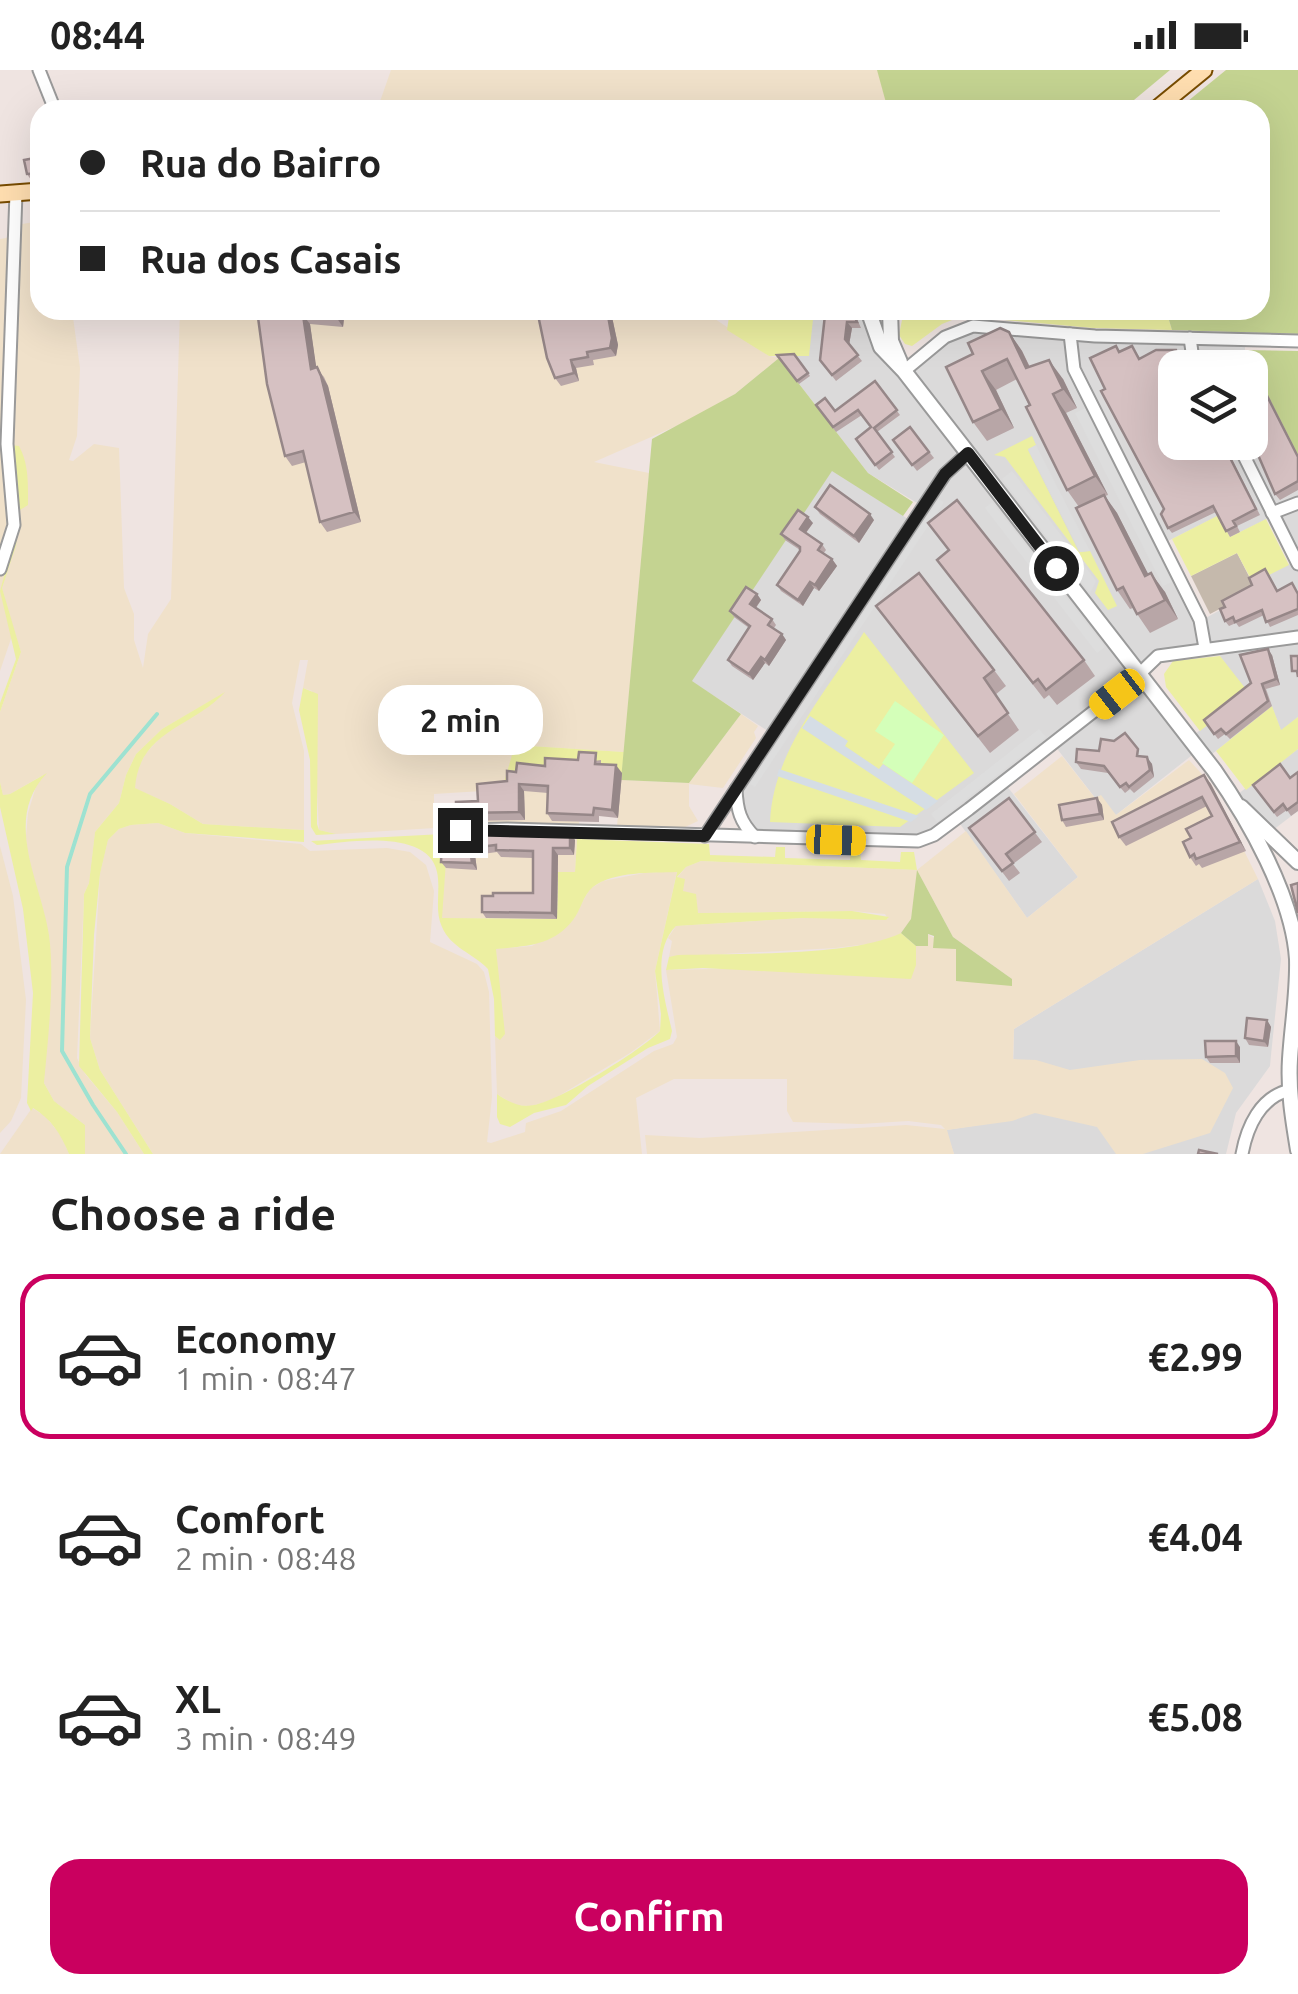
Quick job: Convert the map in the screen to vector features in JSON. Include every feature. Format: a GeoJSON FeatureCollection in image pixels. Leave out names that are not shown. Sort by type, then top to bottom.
{"type":"FeatureCollection","features":[{"type":"Feature","properties":{"kind":"main road"},"geometry":{"type":"LineString","coordinates":[[1167,100],[1204,70]]}},
{"type":"Feature","properties":{"kind":"street"},"geometry":{"type":"LineString","coordinates":[[40,70],[52,100]]}},
{"type":"Feature","properties":{"kind":"street"},"geometry":{"type":"LineString","coordinates":[[0,570],[14,525],[8,444],[8,193]]}},
{"type":"Feature","properties":{"kind":"street"},"geometry":{"type":"LineString","coordinates":[[871,320],[880,347],[968,453],[1234,800],[1272,874],[1288,913],[1296,950],[1290,1090],[1298,1150]]}},
{"type":"Feature","properties":{"kind":"street"},"geometry":{"type":"LineString","coordinates":[[891,320],[891,342],[904,372]]}},
{"type":"Feature","properties":{"kind":"street"},"geometry":{"type":"LineString","coordinates":[[904,372],[936,343],[963,328],[986,326],[1070,334],[1298,342]]}},
{"type":"Feature","properties":{"kind":"street"},"geometry":{"type":"LineString","coordinates":[[1070,334],[1074,369],[1200,620],[1204,648]]}},
{"type":"Feature","properties":{"kind":"street"},"geometry":{"type":"LineString","coordinates":[[1190,338],[1192,350]]}},
{"type":"Feature","properties":{"kind":"street"},"geometry":{"type":"LineString","coordinates":[[705,836],[945,474],[968,453]]}},
{"type":"Feature","properties":{"kind":"street"},"geometry":{"type":"LineString","coordinates":[[1246,460],[1298,564]]}},
{"type":"Feature","properties":{"kind":"street"},"geometry":{"type":"LineString","coordinates":[[1272,513],[1298,503]]}},
{"type":"Feature","properties":{"kind":"street"},"geometry":{"type":"LineString","coordinates":[[460,830],[907,843],[926,839],[1158,656],[1298,637]]}},
{"type":"Feature","properties":{"kind":"street"},"geometry":{"type":"LineString","coordinates":[[736,789],[737,810],[754,837]]}},
{"type":"Feature","properties":{"kind":"street"},"geometry":{"type":"LineString","coordinates":[[1234,800],[1298,864],[1272,874]]}},
{"type":"Feature","properties":{"kind":"street"},"geometry":{"type":"LineString","coordinates":[[1242,1154],[1247,1129],[1258,1111],[1279,1092],[1290,1090]]}},
{"type":"Feature","properties":{"kind":"shaded area"},"geometry":{"type":"Polygon","coordinates":[[[391,70],[888,70],[900,100],[380,100],[391,70]]]}},
{"type":"Feature","properties":{"kind":"shaded area"},"geometry":{"type":"Polygon","coordinates":[[[30,223],[30,320],[73,320],[80,368],[77,436],[69,460],[94,444],[119,448],[124,588],[134,614],[134,640],[143,668],[148,634],[171,599],[180,320],[717,320],[769,356],[779,358],[735,394],[690,420],[594,462],[649,473],[624,752],[515,745],[581,776],[579,825],[513,823],[462,827],[461,802],[483,801],[482,791],[434,794],[438,808],[435,828],[336,834],[319,830],[312,691],[303,688],[308,660],[300,660],[292,703],[304,751],[304,830],[203,824],[134,788],[136,772],[146,753],[164,734],[224,693],[162,729],[136,754],[119,803],[95,832],[89,883],[84,894],[77,1058],[144,1154],[85,1154],[85,1125],[54,1101],[44,1083],[49,936],[27,856],[26,836],[28,813],[43,775],[10,794],[3,795],[0,782],[0,712],[21,652],[14,630],[0,671],[0,239],[30,223]]]}},
{"type":"Feature","properties":{"kind":"shaded area"},"geometry":{"type":"Polygon","coordinates":[[[781,320],[870,320],[875,340],[966,453],[922,506],[868,473],[776,358],[781,320]]]}},
{"type":"Feature","properties":{"kind":"shaded area"},"geometry":{"type":"Polygon","coordinates":[[[963,330],[1067,335],[1066,351],[1199,623],[1202,646],[1164,651],[1139,671],[907,371],[963,330]]]}},
{"type":"Feature","properties":{"kind":"shaded area"},"geometry":{"type":"Polygon","coordinates":[[[1072,337],[1188,341],[1191,350],[1158,350],[1158,460],[1244,460],[1273,516],[1230,537],[1218,516],[1164,543],[1074,363],[1072,337]]]}},
{"type":"Feature","properties":{"kind":"shaded area"},"geometry":{"type":"Polygon","coordinates":[[[1193,341],[1245,342],[1245,350],[1196,350],[1193,341]]]}},
{"type":"Feature","properties":{"kind":"shaded area"},"geometry":{"type":"Polygon","coordinates":[[[1268,396],[1298,455],[1298,560],[1248,460],[1268,460],[1268,396]]]}},
{"type":"Feature","properties":{"kind":"shaded area"},"geometry":{"type":"Polygon","coordinates":[[[1085,408],[1172,582],[1163,586],[1075,413],[1085,408]]]}},
{"type":"Feature","properties":{"kind":"shaded area"},"geometry":{"type":"Polygon","coordinates":[[[1036,445],[1090,551],[1080,552],[1028,449],[1036,445]]]}},
{"type":"Feature","properties":{"kind":"shaded area"},"geometry":{"type":"Polygon","coordinates":[[[968,455],[1136,673],[926,838],[757,835],[746,824],[739,788],[946,475],[968,455]]]}},
{"type":"Feature","properties":{"kind":"shaded area"},"geometry":{"type":"Polygon","coordinates":[[[832,470],[911,521],[771,733],[691,681],[832,470]]]}},
{"type":"Feature","properties":{"kind":"shaded area"},"geometry":{"type":"Polygon","coordinates":[[[1012,471],[1096,581],[1090,593],[1002,479],[1012,471]]]}},
{"type":"Feature","properties":{"kind":"shaded area"},"geometry":{"type":"Polygon","coordinates":[[[939,499],[944,502],[755,787],[750,784],[939,499]]]}},
{"type":"Feature","properties":{"kind":"shaded area"},"geometry":{"type":"Polygon","coordinates":[[[992,502],[1105,647],[1097,653],[985,508],[992,502]]]}},
{"type":"Feature","properties":{"kind":"shaded area"},"geometry":{"type":"Polygon","coordinates":[[[1237,553],[1256,590],[1210,614],[1191,576],[1237,553]]]}},
{"type":"Feature","properties":{"kind":"shaded area"},"geometry":{"type":"Polygon","coordinates":[[[1294,561],[1298,568],[1298,635],[1206,645],[1202,620],[1255,591],[1253,583],[1294,561]]]}},
{"type":"Feature","properties":{"kind":"shaded area"},"geometry":{"type":"Polygon","coordinates":[[[1298,639],[1298,717],[1281,731],[1272,707],[1207,758],[1191,737],[1248,694],[1220,656],[1219,648],[1298,639]]]}},
{"type":"Feature","properties":{"kind":"shaded area"},"geometry":{"type":"Polygon","coordinates":[[[1139,677],[1196,752],[1116,815],[1096,799],[1055,746],[1139,677]]]}},
{"type":"Feature","properties":{"kind":"shaded area"},"geometry":{"type":"Polygon","coordinates":[[[741,714],[758,726],[756,738],[723,788],[689,784],[689,806],[698,821],[683,828],[617,826],[621,780],[689,783],[741,714]]]}},
{"type":"Feature","properties":{"kind":"shaded area"},"geometry":{"type":"Polygon","coordinates":[[[810,716],[848,741],[845,746],[879,769],[883,764],[938,801],[926,810],[844,756],[802,728],[810,716]]]}},
{"type":"Feature","properties":{"kind":"shaded area"},"geometry":{"type":"Polygon","coordinates":[[[1039,729],[1046,737],[937,822],[931,814],[1039,729]]]}},
{"type":"Feature","properties":{"kind":"shaded area"},"geometry":{"type":"Polygon","coordinates":[[[1298,749],[1298,811],[1269,833],[1234,797],[1298,749]]]}},
{"type":"Feature","properties":{"kind":"shaded area"},"geometry":{"type":"Polygon","coordinates":[[[1062,756],[1095,798],[1101,795],[1116,815],[1189,760],[1211,784],[1258,879],[1014,1029],[1013,1059],[1036,1060],[1070,1070],[1140,1060],[1202,1059],[1225,1073],[1233,1088],[1210,1133],[1143,1154],[1116,1154],[1097,1127],[1035,1113],[1012,1121],[947,1130],[954,1154],[647,1154],[645,1135],[700,1138],[906,1125],[945,1129],[941,1125],[908,1121],[793,1122],[787,1111],[787,1079],[674,1079],[636,1098],[642,1154],[153,1154],[100,1070],[90,1038],[100,874],[108,840],[119,829],[158,823],[185,833],[301,844],[310,851],[387,848],[410,852],[426,865],[434,891],[430,942],[477,964],[484,972],[489,992],[492,1097],[487,1142],[491,1143],[525,1132],[526,1123],[561,1111],[654,1051],[673,1044],[677,1037],[666,970],[916,965],[916,946],[927,945],[927,934],[1012,979],[953,937],[918,872],[911,920],[901,933],[884,942],[669,957],[672,941],[668,938],[676,926],[803,918],[888,919],[885,914],[852,911],[697,913],[697,902],[683,891],[677,878],[686,867],[701,861],[917,870],[966,831],[1027,918],[1078,877],[1014,794],[1062,756]]]}},
{"type":"Feature","properties":{"kind":"shaded area"},"geometry":{"type":"Polygon","coordinates":[[[779,769],[919,816],[911,822],[777,776],[779,769]]]}},
{"type":"Feature","properties":{"kind":"shaded area"},"geometry":{"type":"Polygon","coordinates":[[[1006,785],[1078,877],[1027,918],[958,821],[1006,785]]]}},
{"type":"Feature","properties":{"kind":"shaded area"},"geometry":{"type":"Polygon","coordinates":[[[502,838],[577,839],[575,872],[558,873],[557,919],[441,918],[447,848],[502,838]]]}},
{"type":"Feature","properties":{"kind":"shaded area"},"geometry":{"type":"Polygon","coordinates":[[[0,846],[13,896],[26,1000],[21,1098],[11,1121],[0,1133],[0,846]]]}},
{"type":"Feature","properties":{"kind":"shaded area"},"geometry":{"type":"Polygon","coordinates":[[[677,871],[655,971],[660,1031],[552,1100],[531,1106],[515,1105],[497,1094],[495,1036],[500,1039],[496,949],[532,946],[572,920],[590,889],[603,881],[677,871]]]}},
{"type":"Feature","properties":{"kind":"shaded area"},"geometry":{"type":"Polygon","coordinates":[[[1258,879],[1275,921],[1281,959],[1270,1066],[1236,1113],[1226,1154],[954,1154],[946,1130],[1012,1120],[1014,1029],[1258,879]]]}},
{"type":"Feature","properties":{"kind":"shaded area"},"geometry":{"type":"Polygon","coordinates":[[[32,1108],[45,1116],[62,1137],[69,1154],[0,1154],[32,1108]]]}},
{"type":"Feature","properties":{"kind":"green space"},"geometry":{"type":"Polygon","coordinates":[[[877,70],[1170,70],[1134,100],[885,100],[877,70]]]}},
{"type":"Feature","properties":{"kind":"green space"},"geometry":{"type":"Polygon","coordinates":[[[1226,70],[1298,70],[1298,334],[1172,330],[1169,320],[1270,320],[1270,100],[1189,100],[1226,70]]]}},
{"type":"Feature","properties":{"kind":"green space"},"geometry":{"type":"Polygon","coordinates":[[[728,320],[813,320],[809,356],[769,356],[727,330],[728,320]]]}},
{"type":"Feature","properties":{"kind":"green space"},"geometry":{"type":"Polygon","coordinates":[[[902,320],[952,320],[912,346],[899,335],[902,320]]]}},
{"type":"Feature","properties":{"kind":"green space"},"geometry":{"type":"Polygon","coordinates":[[[1006,320],[1169,320],[1172,330],[1006,320]]]}},
{"type":"Feature","properties":{"kind":"green space"},"geometry":{"type":"Polygon","coordinates":[[[1268,350],[1298,351],[1298,455],[1268,396],[1268,350]]]}},
{"type":"Feature","properties":{"kind":"green space"},"geometry":{"type":"Polygon","coordinates":[[[779,358],[868,473],[913,502],[903,516],[832,471],[692,681],[741,714],[689,783],[621,780],[652,439],[735,394],[779,358]]]}},
{"type":"Feature","properties":{"kind":"green space"},"geometry":{"type":"Polygon","coordinates":[[[1032,436],[1036,445],[1028,450],[1079,552],[1090,551],[1117,606],[1108,610],[1095,593],[1099,581],[1005,457],[994,455],[1032,436]]]}},
{"type":"Feature","properties":{"kind":"green space"},"geometry":{"type":"Polygon","coordinates":[[[11,445],[19,446],[25,460],[28,505],[20,510],[16,546],[2,588],[21,652],[0,712],[16,659],[0,591],[13,544],[11,445]]]}},
{"type":"Feature","properties":{"kind":"green space"},"geometry":{"type":"Polygon","coordinates":[[[1219,515],[1230,537],[1266,519],[1289,565],[1253,583],[1237,553],[1191,576],[1172,539],[1219,515]]]}},
{"type":"Feature","properties":{"kind":"green space"},"geometry":{"type":"Polygon","coordinates":[[[864,632],[974,773],[900,827],[770,822],[773,796],[791,746],[864,632]]]}},
{"type":"Feature","properties":{"kind":"green space"},"geometry":{"type":"Polygon","coordinates":[[[1220,656],[1249,693],[1200,731],[1166,687],[1164,674],[1173,661],[1220,656]]]}},
{"type":"Feature","properties":{"kind":"green space"},"geometry":{"type":"Polygon","coordinates":[[[303,688],[318,694],[317,824],[319,830],[336,834],[316,835],[311,827],[310,760],[299,710],[303,688]]]}},
{"type":"Feature","properties":{"kind":"green space"},"geometry":{"type":"Polygon","coordinates":[[[225,692],[157,741],[146,753],[135,788],[203,824],[304,830],[304,842],[185,833],[158,823],[119,829],[108,840],[94,935],[90,1038],[100,1070],[153,1154],[144,1154],[117,1112],[79,1066],[84,894],[89,883],[95,832],[119,803],[136,754],[162,729],[225,692]]]}},
{"type":"Feature","properties":{"kind":"green space"},"geometry":{"type":"Polygon","coordinates":[[[895,701],[944,735],[912,783],[882,763],[895,744],[875,731],[895,701]]]}},
{"type":"Feature","properties":{"kind":"green space"},"geometry":{"type":"Polygon","coordinates":[[[1272,706],[1281,730],[1298,717],[1298,749],[1246,790],[1216,751],[1272,706]]]}},
{"type":"Feature","properties":{"kind":"green space"},"geometry":{"type":"Polygon","coordinates":[[[515,745],[624,752],[622,773],[502,789],[515,745]]]}},
{"type":"Feature","properties":{"kind":"green space"},"geometry":{"type":"Polygon","coordinates":[[[47,773],[34,791],[26,831],[51,952],[44,1083],[54,1101],[85,1125],[85,1154],[69,1154],[55,1128],[39,1112],[33,1108],[31,1111],[27,1103],[33,993],[23,909],[0,807],[0,782],[3,795],[10,794],[47,773]]]}},
{"type":"Feature","properties":{"kind":"green space"},"geometry":{"type":"Polygon","coordinates":[[[443,834],[447,847],[442,918],[557,919],[558,872],[575,872],[577,839],[709,844],[710,855],[775,857],[776,847],[785,847],[785,858],[850,860],[851,850],[860,850],[861,860],[900,862],[901,852],[914,852],[917,870],[701,861],[686,867],[677,877],[685,879],[683,891],[696,894],[698,913],[852,911],[889,917],[676,926],[663,949],[661,962],[670,1039],[648,1048],[588,1086],[566,1105],[534,1113],[510,1127],[500,1124],[497,1117],[497,1094],[524,1106],[546,1101],[600,1074],[660,1031],[655,971],[677,872],[611,878],[590,890],[573,920],[557,935],[538,943],[496,949],[505,1034],[500,1040],[495,1036],[488,969],[451,940],[442,927],[437,872],[431,858],[419,849],[386,841],[317,845],[311,841],[443,834]]]}},
{"type":"Feature","properties":{"kind":"green space"},"geometry":{"type":"Polygon","coordinates":[[[917,870],[953,937],[1012,979],[1012,986],[956,981],[956,949],[933,948],[934,936],[928,934],[928,946],[916,946],[901,933],[911,919],[917,870]]]}},
{"type":"Feature","properties":{"kind":"green space"},"geometry":{"type":"Polygon","coordinates":[[[901,933],[916,946],[911,979],[703,968],[666,970],[669,957],[678,955],[824,950],[880,941],[901,933]]]}},
{"type":"Feature","properties":{"kind":"building"},"geometry":{"type":"Polygon","coordinates":[[[30,159],[30,174],[27,174],[24,160],[30,159]]]}},
{"type":"Feature","properties":{"kind":"building"},"geometry":{"type":"Polygon","coordinates":[[[258,320],[304,320],[311,369],[317,367],[321,376],[354,512],[320,522],[303,451],[285,456],[267,384],[258,320]]]}},
{"type":"Feature","properties":{"kind":"building"},"geometry":{"type":"Polygon","coordinates":[[[539,320],[609,320],[610,348],[571,360],[574,373],[555,378],[539,320]]]}},
{"type":"Feature","properties":{"kind":"building"},"geometry":{"type":"Polygon","coordinates":[[[824,320],[856,320],[847,322],[845,339],[858,355],[832,375],[820,360],[824,320]]]}},
{"type":"Feature","properties":{"kind":"building"},"geometry":{"type":"Polygon","coordinates":[[[1000,328],[1009,332],[1026,368],[1049,360],[1063,389],[1053,394],[1095,476],[1067,490],[1007,359],[982,371],[1001,409],[973,422],[946,367],[973,354],[968,343],[1000,328]]]}},
{"type":"Feature","properties":{"kind":"building"},"geometry":{"type":"Polygon","coordinates":[[[1116,346],[1119,352],[1132,346],[1139,359],[1158,350],[1158,460],[1231,460],[1256,509],[1233,521],[1236,526],[1226,531],[1213,506],[1168,528],[1161,514],[1164,509],[1101,391],[1105,389],[1090,358],[1116,346]]]}},
{"type":"Feature","properties":{"kind":"building"},"geometry":{"type":"Polygon","coordinates":[[[794,354],[808,373],[797,381],[777,355],[794,354]]]}},
{"type":"Feature","properties":{"kind":"building"},"geometry":{"type":"Polygon","coordinates":[[[875,381],[897,410],[874,428],[892,452],[875,465],[856,439],[871,427],[858,410],[833,427],[816,405],[825,398],[835,411],[875,381]]]}},
{"type":"Feature","properties":{"kind":"building"},"geometry":{"type":"Polygon","coordinates":[[[1268,398],[1298,457],[1298,481],[1275,494],[1260,460],[1268,460],[1268,398]]]}},
{"type":"Feature","properties":{"kind":"building"},"geometry":{"type":"Polygon","coordinates":[[[910,427],[929,452],[912,465],[893,440],[910,427]]]}},
{"type":"Feature","properties":{"kind":"building"},"geometry":{"type":"Polygon","coordinates":[[[830,485],[870,514],[854,536],[815,507],[830,485]]]}},
{"type":"Feature","properties":{"kind":"building"},"geometry":{"type":"Polygon","coordinates":[[[1104,495],[1145,576],[1151,573],[1165,600],[1137,614],[1123,587],[1117,590],[1076,508],[1104,495]]]}},
{"type":"Feature","properties":{"kind":"building"},"geometry":{"type":"Polygon","coordinates":[[[957,500],[1084,660],[1046,690],[1038,679],[1033,683],[937,560],[949,550],[928,523],[957,500]]]}},
{"type":"Feature","properties":{"kind":"building"},"geometry":{"type":"Polygon","coordinates":[[[798,510],[808,517],[800,529],[822,544],[818,550],[832,559],[815,585],[810,582],[798,600],[777,585],[800,551],[781,534],[798,510]]]}},
{"type":"Feature","properties":{"kind":"building"},"geometry":{"type":"Polygon","coordinates":[[[1265,569],[1277,591],[1292,583],[1298,594],[1298,609],[1266,622],[1262,610],[1235,622],[1233,617],[1225,621],[1220,609],[1225,607],[1222,601],[1252,585],[1249,578],[1265,569]]]}},
{"type":"Feature","properties":{"kind":"building"},"geometry":{"type":"Polygon","coordinates":[[[919,573],[994,670],[984,678],[1008,713],[978,736],[876,606],[919,573]]]}},
{"type":"Feature","properties":{"kind":"building"},"geometry":{"type":"Polygon","coordinates":[[[746,587],[757,594],[750,604],[772,619],[768,625],[782,634],[765,660],[761,657],[749,674],[728,660],[750,626],[730,611],[746,587]]]}},
{"type":"Feature","properties":{"kind":"building"},"geometry":{"type":"Polygon","coordinates":[[[1268,649],[1276,679],[1262,684],[1268,701],[1226,734],[1221,729],[1214,734],[1204,720],[1251,683],[1240,655],[1268,649]]]}},
{"type":"Feature","properties":{"kind":"building"},"geometry":{"type":"Polygon","coordinates":[[[1291,656],[1298,656],[1298,677],[1297,671],[1292,671],[1291,656]]]}},
{"type":"Feature","properties":{"kind":"building"},"geometry":{"type":"Polygon","coordinates":[[[1125,733],[1138,749],[1137,756],[1147,757],[1150,770],[1129,787],[1126,783],[1120,787],[1104,766],[1076,762],[1077,749],[1099,751],[1101,739],[1114,741],[1125,733]]]}},
{"type":"Feature","properties":{"kind":"building"},"geometry":{"type":"Polygon","coordinates":[[[579,752],[596,753],[595,764],[616,765],[612,810],[594,808],[593,815],[547,813],[548,786],[519,784],[519,812],[456,813],[456,802],[478,801],[477,784],[507,781],[507,771],[516,772],[517,763],[545,766],[545,758],[578,760],[579,752]]]}},
{"type":"Feature","properties":{"kind":"building"},"geometry":{"type":"Polygon","coordinates":[[[1280,764],[1290,778],[1298,772],[1298,802],[1287,810],[1283,804],[1274,812],[1253,785],[1280,764]]]}},
{"type":"Feature","properties":{"kind":"building"},"geometry":{"type":"Polygon","coordinates":[[[1204,775],[1240,842],[1196,859],[1194,854],[1190,857],[1183,842],[1191,838],[1186,829],[1212,816],[1202,797],[1119,837],[1112,822],[1204,775]]]}},
{"type":"Feature","properties":{"kind":"building"},"geometry":{"type":"Polygon","coordinates":[[[1009,798],[1035,832],[1006,854],[1013,863],[1002,871],[969,828],[1009,798]]]}},
{"type":"Feature","properties":{"kind":"building"},"geometry":{"type":"Polygon","coordinates":[[[1097,798],[1100,814],[1062,820],[1059,805],[1097,798]]]}},
{"type":"Feature","properties":{"kind":"building"},"geometry":{"type":"Polygon","coordinates":[[[438,827],[455,833],[570,834],[570,848],[553,848],[552,913],[482,912],[482,896],[533,893],[533,851],[496,850],[496,845],[470,848],[472,863],[441,862],[438,827]]]}},
{"type":"Feature","properties":{"kind":"building"},"geometry":{"type":"Polygon","coordinates":[[[1298,883],[1298,913],[1291,885],[1298,883]]]}},
{"type":"Feature","properties":{"kind":"building"},"geometry":{"type":"Polygon","coordinates":[[[1247,1018],[1267,1020],[1264,1041],[1245,1038],[1247,1018]]]}},
{"type":"Feature","properties":{"kind":"building"},"geometry":{"type":"Polygon","coordinates":[[[1205,1041],[1236,1041],[1236,1056],[1206,1057],[1205,1041]]]}},
{"type":"Feature","properties":{"kind":"waterway"},"geometry":{"type":"LineString","coordinates":[[126,1154],[62,1051],[67,867],[90,794],[157,714]]}},
{"type":"Feature","properties":{"kind":"route"},"geometry":{"type":"LineString","coordinates":[[460,830],[705,836],[945,474],[968,453],[1056,568]]}}]}
